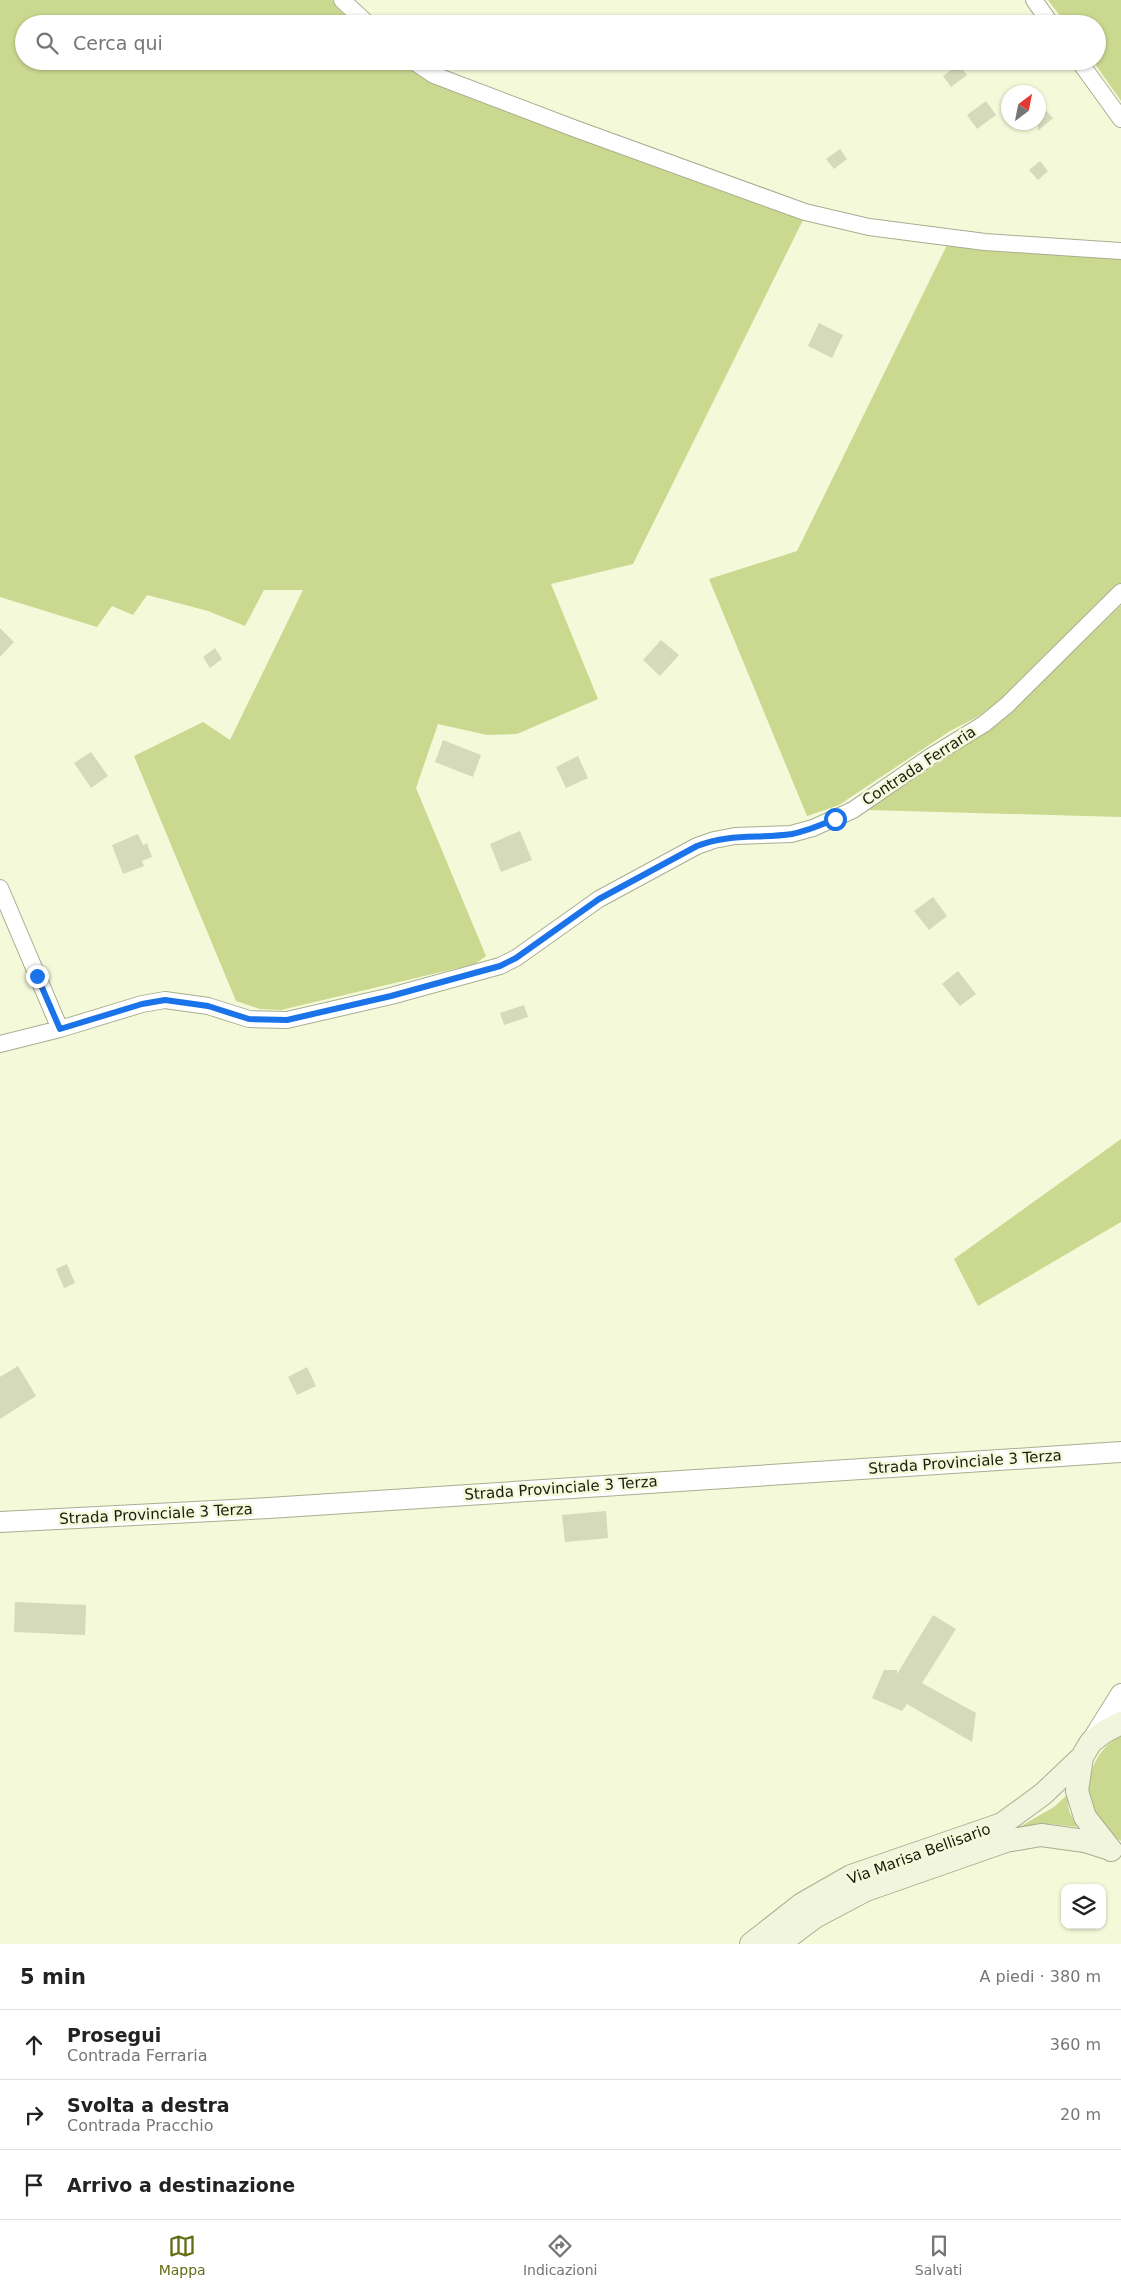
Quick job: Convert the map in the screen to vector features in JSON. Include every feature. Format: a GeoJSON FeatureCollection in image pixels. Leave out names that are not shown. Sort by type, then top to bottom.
{"type":"FeatureCollection","features":[{"type":"Feature","properties":{"kind":"main road","name":"Via Marisa Bellisario"},"geometry":{"type":"LineString","coordinates":[[751,1944],[802,1904],[851,1876],[1002,1824],[1043,1794],[1104,1732],[1121,1723]]}},
{"type":"Feature","properties":{"kind":"main road"},"geometry":{"type":"LineString","coordinates":[[1086,1749],[1077,1791],[1085,1817],[1115,1852]]}},
{"type":"Feature","properties":{"kind":"main road","name":"Via Marisa Bellisario"},"geometry":{"type":"LineString","coordinates":[[779,1944],[815,1917],[866,1890],[1006,1841],[1041,1835],[1085,1841],[1115,1852]]}},
{"type":"Feature","properties":{"kind":"street"},"geometry":{"type":"LineString","coordinates":[[342,0],[358,15]]}},
{"type":"Feature","properties":{"kind":"street"},"geometry":{"type":"LineString","coordinates":[[1034,0],[1045,15]]}},
{"type":"Feature","properties":{"kind":"street"},"geometry":{"type":"LineString","coordinates":[[426,70],[434,75],[576,130],[805,212],[869,228],[985,242],[1121,251]]}},
{"type":"Feature","properties":{"kind":"street"},"geometry":{"type":"LineString","coordinates":[[1086,70],[1121,119]]}},
{"type":"Feature","properties":{"kind":"street","name":"Contrada Ferraria"},"geometry":{"type":"LineString","coordinates":[[0,1044],[60,1029],[142,1004],[165,1000],[208,1006],[249,1019],[287,1020],[391,996],[500,966],[516,958],[599,899],[697,846],[735,836],[792,834],[813,828],[853,810],[1000,712],[1121,592]]}},
{"type":"Feature","properties":{"kind":"street"},"geometry":{"type":"LineString","coordinates":[[0,888],[60,1029]]}},
{"type":"Feature","properties":{"kind":"street","name":"Strada Provinciale 3 Terza"},"geometry":{"type":"LineString","coordinates":[[0,1522],[278,1507],[1121,1452]]}},
{"type":"Feature","properties":{"kind":"street"},"geometry":{"type":"LineString","coordinates":[[1086,1749],[1121,1694]]}},
{"type":"Feature","properties":{"kind":"green space"},"geometry":{"type":"Polygon","coordinates":[[[0,0],[332,0],[348,15],[15,15],[15,70],[416,70],[433,81],[803,220],[633,564],[551,584],[598,699],[517,734],[487,735],[438,724],[416,788],[486,956],[475,964],[281,1010],[260,1009],[236,1001],[134,756],[203,722],[230,740],[303,590],[264,590],[245,626],[208,611],[147,595],[133,615],[112,606],[97,627],[0,597],[0,0]]]}},
{"type":"Feature","properties":{"kind":"green space"},"geometry":{"type":"Polygon","coordinates":[[[1048,0],[1121,0],[1121,101],[1099,70],[1106,70],[1106,15],[1059,15],[1048,0]]]}},
{"type":"Feature","properties":{"kind":"green space"},"geometry":{"type":"Polygon","coordinates":[[[947,245],[1121,258],[1121,584],[1002,699],[979,716],[950,731],[839,805],[807,816],[709,579],[797,551],[947,245]]]}},
{"type":"Feature","properties":{"kind":"green space"},"geometry":{"type":"Polygon","coordinates":[[[1121,605],[1121,817],[867,810],[984,733],[1012,711],[1121,605]]]}},
{"type":"Feature","properties":{"kind":"green space"},"geometry":{"type":"Polygon","coordinates":[[[1121,1139],[1121,1222],[978,1306],[954,1259],[1121,1139]]]}},
{"type":"Feature","properties":{"kind":"green space"},"geometry":{"type":"Polygon","coordinates":[[[1121,1735],[1121,1841],[1107,1830],[1097,1817],[1091,1803],[1089,1788],[1091,1772],[1097,1758],[1107,1745],[1121,1735]]]}},
{"type":"Feature","properties":{"kind":"green space"},"geometry":{"type":"Polygon","coordinates":[[[1067,1795],[1069,1811],[1077,1827],[1051,1824],[1021,1826],[1054,1807],[1067,1795]]]}},
{"type":"Feature","properties":{"kind":"building"},"geometry":{"type":"Polygon","coordinates":[[[951,70],[963,70],[967,75],[951,87],[943,76],[951,70]]]}},
{"type":"Feature","properties":{"kind":"building"},"geometry":{"type":"Polygon","coordinates":[[[986,101],[996,115],[977,129],[967,115],[986,101]]]}},
{"type":"Feature","properties":{"kind":"building"},"geometry":{"type":"Polygon","coordinates":[[[1046,111],[1053,118],[1046,124],[1046,111]]]}},
{"type":"Feature","properties":{"kind":"building"},"geometry":{"type":"Polygon","coordinates":[[[840,149],[847,159],[834,169],[826,159],[840,149]]]}},
{"type":"Feature","properties":{"kind":"building"},"geometry":{"type":"Polygon","coordinates":[[[1040,161],[1048,171],[1038,180],[1029,170],[1040,161]]]}},
{"type":"Feature","properties":{"kind":"building"},"geometry":{"type":"Polygon","coordinates":[[[819,323],[843,335],[832,358],[808,346],[819,323]]]}},
{"type":"Feature","properties":{"kind":"building"},"geometry":{"type":"Polygon","coordinates":[[[0,628],[14,642],[0,657],[0,628]]]}},
{"type":"Feature","properties":{"kind":"building"},"geometry":{"type":"Polygon","coordinates":[[[661,640],[679,655],[660,676],[643,660],[661,640]]]}},
{"type":"Feature","properties":{"kind":"building"},"geometry":{"type":"Polygon","coordinates":[[[215,648],[222,659],[210,668],[203,657],[215,648]]]}},
{"type":"Feature","properties":{"kind":"building"},"geometry":{"type":"Polygon","coordinates":[[[443,740],[481,755],[473,777],[435,762],[443,740]]]}},
{"type":"Feature","properties":{"kind":"building"},"geometry":{"type":"Polygon","coordinates":[[[91,752],[108,776],[91,788],[74,763],[91,752]]]}},
{"type":"Feature","properties":{"kind":"building"},"geometry":{"type":"Polygon","coordinates":[[[578,756],[588,778],[566,788],[556,767],[578,756]]]}},
{"type":"Feature","properties":{"kind":"building"},"geometry":{"type":"Polygon","coordinates":[[[520,831],[532,860],[501,872],[490,844],[520,831]]]}},
{"type":"Feature","properties":{"kind":"building"},"geometry":{"type":"Polygon","coordinates":[[[138,834],[143,845],[147,843],[152,857],[142,861],[144,866],[123,874],[112,845],[138,834]]]}},
{"type":"Feature","properties":{"kind":"building"},"geometry":{"type":"Polygon","coordinates":[[[933,897],[947,916],[929,930],[914,911],[933,897]]]}},
{"type":"Feature","properties":{"kind":"building"},"geometry":{"type":"Polygon","coordinates":[[[958,971],[976,994],[960,1006],[942,984],[958,971]]]}},
{"type":"Feature","properties":{"kind":"building"},"geometry":{"type":"Polygon","coordinates":[[[524,1005],[528,1017],[504,1025],[500,1013],[524,1005]]]}},
{"type":"Feature","properties":{"kind":"building"},"geometry":{"type":"Polygon","coordinates":[[[67,1264],[75,1283],[64,1288],[56,1269],[67,1264]]]}},
{"type":"Feature","properties":{"kind":"building"},"geometry":{"type":"Polygon","coordinates":[[[18,1366],[36,1396],[0,1419],[0,1377],[18,1366]]]}},
{"type":"Feature","properties":{"kind":"building"},"geometry":{"type":"Polygon","coordinates":[[[307,1367],[316,1386],[297,1395],[288,1377],[307,1367]]]}},
{"type":"Feature","properties":{"kind":"building"},"geometry":{"type":"Polygon","coordinates":[[[606,1511],[608,1538],[565,1542],[562,1515],[606,1511]]]}},
{"type":"Feature","properties":{"kind":"building"},"geometry":{"type":"Polygon","coordinates":[[[15,1602],[86,1605],[85,1635],[14,1632],[15,1602]]]}},
{"type":"Feature","properties":{"kind":"building"},"geometry":{"type":"Polygon","coordinates":[[[933,1615],[956,1629],[922,1683],[976,1713],[972,1742],[907,1704],[902,1711],[872,1698],[884,1670],[897,1670],[897,1674],[933,1615]]]}},
{"type":"Feature","properties":{"kind":"route"},"geometry":{"type":"LineString","coordinates":[[37,976],[60,1029],[142,1004],[165,1000],[208,1006],[249,1019],[267,1021],[287,1020],[391,996],[500,966],[516,958],[599,899],[697,846],[735,836],[792,834],[835,819]]}}]}
